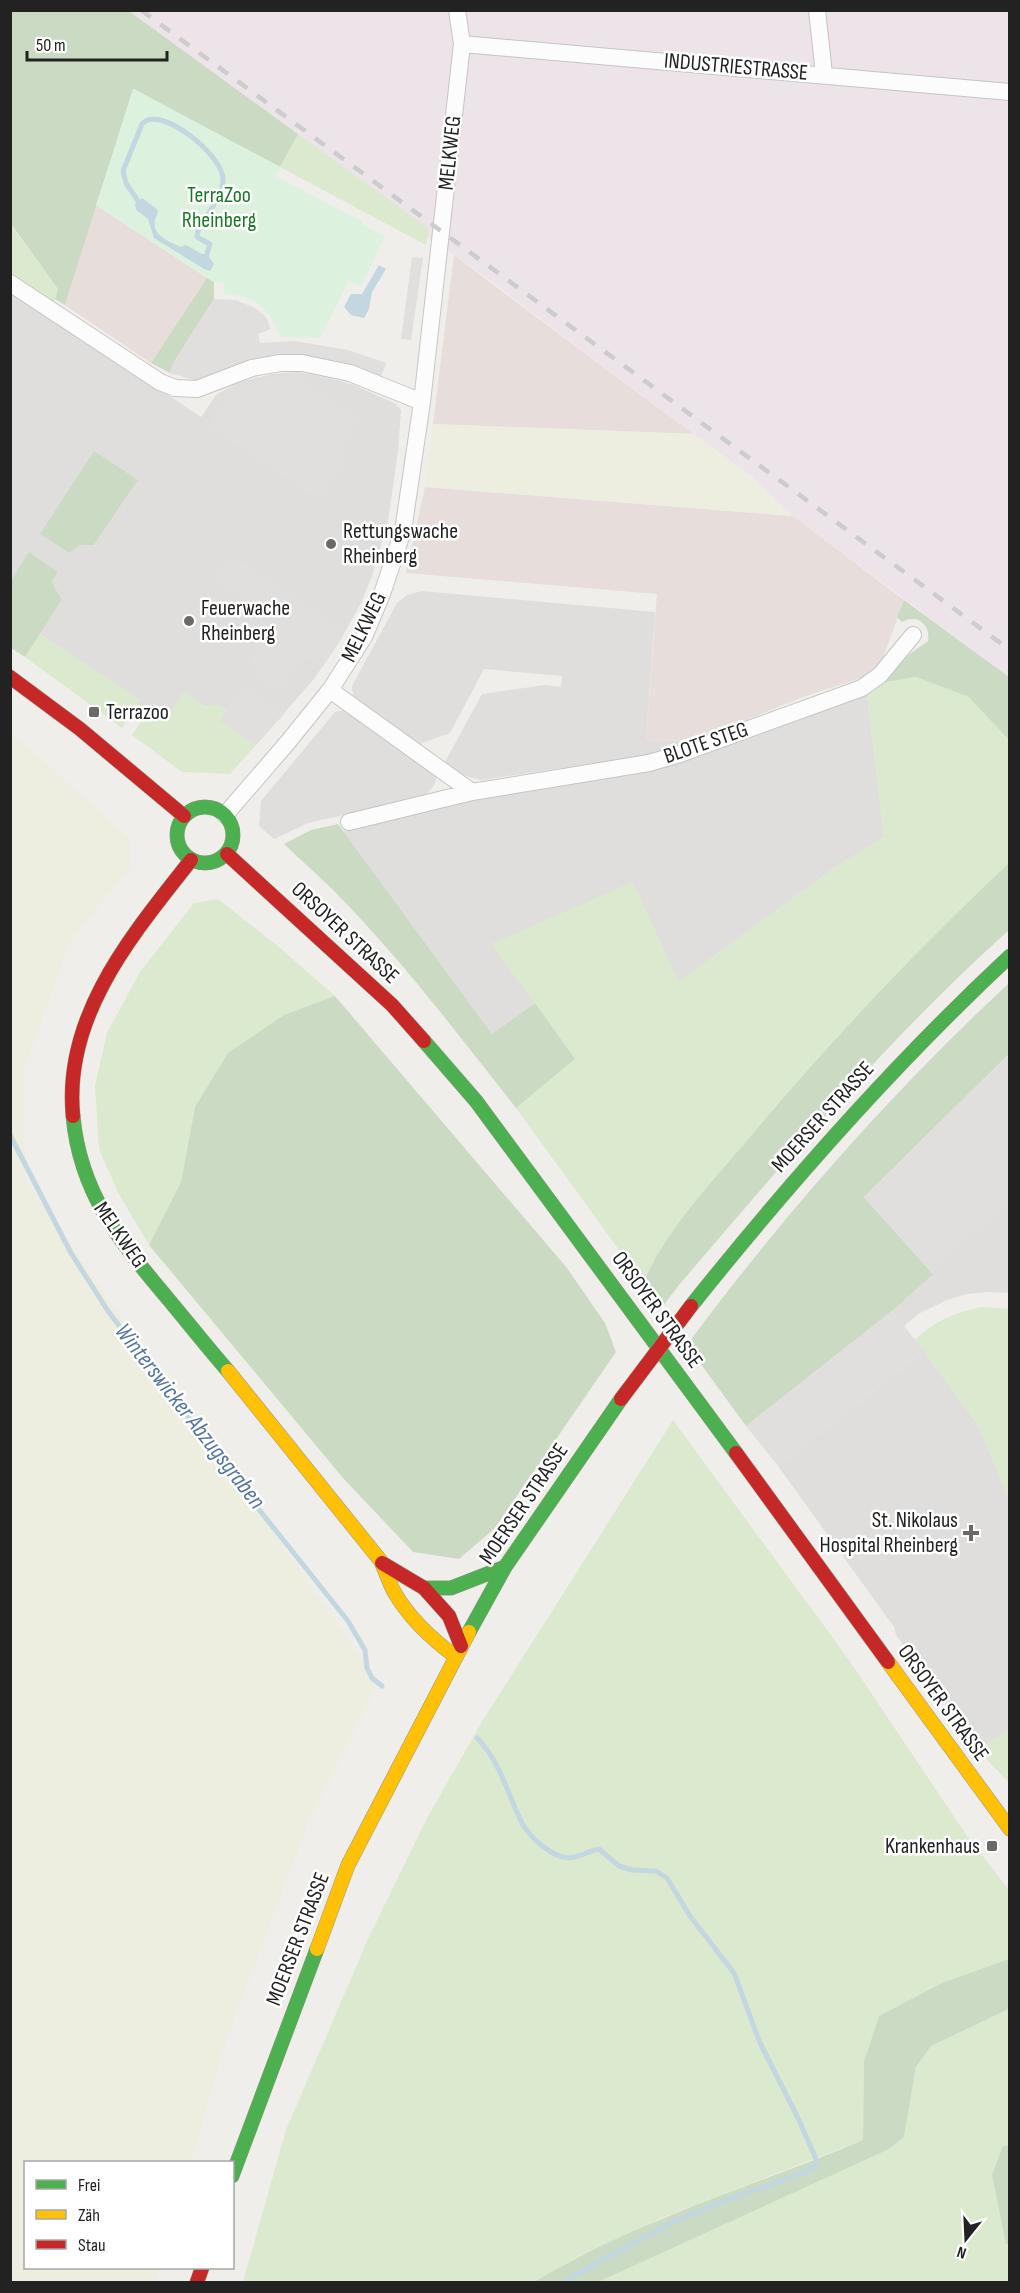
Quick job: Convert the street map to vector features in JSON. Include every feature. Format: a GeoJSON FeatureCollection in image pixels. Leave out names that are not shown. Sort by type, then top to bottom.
{"type":"FeatureCollection","features":[{"type":"Feature","properties":{"kind":"main road"},"geometry":{"type":"LineString","coordinates":[[10,677],[80,729],[184,816]]}},
{"type":"Feature","properties":{"kind":"main road"},"geometry":{"type":"LineString","coordinates":[[202,807],[225,814],[233,829],[231,846],[227,854],[219,860],[200,863],[191,860],[179,848],[177,831],[184,816],[202,807]]}},
{"type":"Feature","properties":{"kind":"main road","name":"ORSOYER STRASSE"},"geometry":{"type":"LineString","coordinates":[[227,854],[392,1005],[476,1101],[1010,1829]]}},
{"type":"Feature","properties":{"kind":"main road","name":"MELKWEG"},"geometry":{"type":"LineString","coordinates":[[191,860],[144,919],[113,966],[87,1017],[74,1060],[70,1102],[75,1143],[92,1194],[120,1241],[382,1563],[395,1594],[415,1622],[459,1652]]}},
{"type":"Feature","properties":{"kind":"main road","name":"MOERSER STRASSE"},"geometry":{"type":"LineString","coordinates":[[234,2171],[348,1865],[505,1567],[621,1399],[691,1306],[788,1186],[930,1032],[1010,956]]}},
{"type":"Feature","properties":{"kind":"main road","name":"MELKWEG"},"geometry":{"type":"LineString","coordinates":[[382,1563],[424,1588],[449,1616],[459,1652]]}},
{"type":"Feature","properties":{"kind":"main road"},"geometry":{"type":"LineString","coordinates":[[424,1588],[451,1588],[505,1567]]}},
{"type":"Feature","properties":{"kind":"street","name":"MELKWEG"},"geometry":{"type":"LineString","coordinates":[[225,814],[330,690],[364,637],[382,594],[403,531],[422,402],[462,44],[457,10]]}},
{"type":"Feature","properties":{"kind":"street"},"geometry":{"type":"LineString","coordinates":[[817,10],[824,74]]}},
{"type":"Feature","properties":{"kind":"street","name":"INDUSTRIESTRASSE"},"geometry":{"type":"LineString","coordinates":[[462,44],[1010,92]]}},
{"type":"Feature","properties":{"kind":"street"},"geometry":{"type":"LineString","coordinates":[[10,283],[160,382],[175,388],[197,389],[252,368],[280,363],[302,363],[350,373],[422,402]]}},
{"type":"Feature","properties":{"kind":"street","name":"BLOTE STEG"},"geometry":{"type":"LineString","coordinates":[[349,822],[472,792],[649,763],[680,754],[862,688],[880,675],[913,635]]}},
{"type":"Feature","properties":{"kind":"street"},"geometry":{"type":"LineString","coordinates":[[330,690],[472,792]]}},
{"type":"Feature","properties":{"kind":"shaded area"},"geometry":{"type":"Polygon","coordinates":[[[129,11],[1009,11],[1009,677],[793,516],[751,476],[491,281],[428,237],[428,229],[129,11]]]}},
{"type":"Feature","properties":{"kind":"shaded area"},"geometry":{"type":"Polygon","coordinates":[[[96,205],[207,278],[151,363],[65,305],[96,205]]]}},
{"type":"Feature","properties":{"kind":"shaded area"},"geometry":{"type":"Polygon","coordinates":[[[454,255],[608,371],[694,434],[433,424],[454,255]]]}},
{"type":"Feature","properties":{"kind":"shaded area"},"geometry":{"type":"Polygon","coordinates":[[[412,257],[423,258],[411,340],[401,339],[412,257]]]}},
{"type":"Feature","properties":{"kind":"shaded area"},"geometry":{"type":"Polygon","coordinates":[[[11,278],[51,316],[201,417],[216,395],[237,383],[272,374],[298,372],[354,385],[396,404],[401,410],[388,521],[372,576],[361,603],[340,641],[314,679],[256,745],[220,721],[226,711],[218,705],[205,707],[184,693],[168,716],[157,712],[146,714],[141,721],[131,713],[140,700],[40,634],[62,600],[52,582],[58,572],[11,581],[11,278]],[[138,480],[80,545],[94,545],[138,480]]]}},
{"type":"Feature","properties":{"kind":"shaded area","name":"TerraZoo Rheinberg"},"geometry":{"type":"Polygon","coordinates":[[[214,299],[236,300],[255,308],[266,317],[271,329],[258,334],[260,343],[294,341],[348,350],[386,363],[381,377],[338,361],[293,355],[252,359],[197,381],[170,373],[174,362],[214,299]]]}},
{"type":"Feature","properties":{"kind":"shaded area"},"geometry":{"type":"Polygon","coordinates":[[[275,377],[300,377],[360,419],[339,452],[348,458],[320,500],[208,426],[232,389],[275,377]]]}},
{"type":"Feature","properties":{"kind":"shaded area"},"geometry":{"type":"Polygon","coordinates":[[[433,424],[694,434],[751,476],[793,516],[425,487],[433,424]]]}},
{"type":"Feature","properties":{"kind":"shaded area"},"geometry":{"type":"Polygon","coordinates":[[[425,487],[793,516],[904,600],[880,666],[864,677],[800,698],[698,740],[646,741],[657,594],[406,573],[425,487]]]}},
{"type":"Feature","properties":{"kind":"shaded area"},"geometry":{"type":"Polygon","coordinates":[[[231,555],[344,629],[321,667],[304,657],[280,693],[255,676],[259,670],[249,664],[277,621],[214,580],[231,555]]]}},
{"type":"Feature","properties":{"kind":"shaded area"},"geometry":{"type":"Polygon","coordinates":[[[422,591],[655,612],[646,741],[698,740],[657,754],[481,780],[465,776],[445,762],[482,694],[545,685],[561,687],[562,676],[484,669],[450,733],[419,744],[360,702],[353,695],[352,686],[397,603],[407,595],[422,591]]]}},
{"type":"Feature","properties":{"kind":"shaded area"},"geometry":{"type":"Polygon","coordinates":[[[244,685],[285,713],[256,745],[220,721],[244,685]]]}},
{"type":"Feature","properties":{"kind":"shaded area"},"geometry":{"type":"Polygon","coordinates":[[[867,695],[884,837],[834,868],[679,982],[492,944],[535,1003],[492,1034],[343,831],[489,797],[649,772],[867,695]]]}},
{"type":"Feature","properties":{"kind":"shaded area"},"geometry":{"type":"Polygon","coordinates":[[[343,710],[353,713],[436,776],[435,784],[424,797],[308,823],[274,839],[259,826],[261,801],[335,712],[343,710]]]}},
{"type":"Feature","properties":{"kind":"shaded area"},"geometry":{"type":"Polygon","coordinates":[[[11,734],[130,839],[131,868],[71,939],[24,1070],[25,1181],[379,1682],[308,1824],[226,2041],[191,2161],[24,2161],[24,2269],[160,2269],[156,2282],[11,2282],[11,734]]]}},
{"type":"Feature","properties":{"kind":"shaded area"},"geometry":{"type":"Polygon","coordinates":[[[1009,1054],[1009,1200],[933,1274],[864,1197],[1009,1054]]]}},
{"type":"Feature","properties":{"kind":"shaded area"},"geometry":{"type":"Polygon","coordinates":[[[1009,1200],[1009,1293],[967,1294],[947,1300],[918,1314],[904,1326],[892,1311],[1009,1200]]]}},
{"type":"Feature","properties":{"kind":"shaded area"},"geometry":{"type":"Polygon","coordinates":[[[892,1311],[924,1351],[778,1466],[746,1426],[892,1311]]]}},
{"type":"Feature","properties":{"kind":"shaded area"},"geometry":{"type":"Polygon","coordinates":[[[924,1351],[978,1425],[1009,1499],[1009,1729],[978,1750],[896,1635],[894,1627],[778,1466],[924,1351]]]}},
{"type":"Feature","properties":{"kind":"green space"},"geometry":{"type":"Polygon","coordinates":[[[10,11],[129,11],[298,134],[280,167],[133,89],[65,305],[55,299],[58,289],[11,224],[10,11]]]}},
{"type":"Feature","properties":{"kind":"green space","name":"TerraZoo Rheinberg"},"geometry":{"type":"Polygon","coordinates":[[[134,89],[280,167],[276,176],[385,236],[361,287],[349,281],[320,338],[280,337],[271,319],[260,306],[235,295],[224,294],[224,283],[214,282],[96,205],[134,89]]]}},
{"type":"Feature","properties":{"kind":"green space"},"geometry":{"type":"Polygon","coordinates":[[[298,134],[429,229],[426,245],[280,167],[298,134]]]}},
{"type":"Feature","properties":{"kind":"green space"},"geometry":{"type":"Polygon","coordinates":[[[10,224],[58,289],[53,306],[11,278],[10,224]]]}},
{"type":"Feature","properties":{"kind":"green space"},"geometry":{"type":"Polygon","coordinates":[[[207,278],[214,282],[214,299],[174,362],[170,373],[151,363],[207,278]]]}},
{"type":"Feature","properties":{"kind":"green space"},"geometry":{"type":"Polygon","coordinates":[[[94,451],[138,480],[94,545],[80,545],[69,553],[40,534],[94,451]]]}},
{"type":"Feature","properties":{"kind":"green space"},"geometry":{"type":"Polygon","coordinates":[[[29,552],[58,572],[52,582],[62,600],[25,657],[11,648],[11,581],[29,552]]]}},
{"type":"Feature","properties":{"kind":"green space"},"geometry":{"type":"Polygon","coordinates":[[[904,600],[1009,677],[1009,740],[969,697],[916,677],[880,683],[911,653],[928,641],[927,630],[922,622],[913,619],[902,622],[897,617],[904,600]]]}},
{"type":"Feature","properties":{"kind":"green space"},"geometry":{"type":"Polygon","coordinates":[[[40,634],[140,700],[122,728],[25,657],[40,634]]]}},
{"type":"Feature","properties":{"kind":"green space"},"geometry":{"type":"Polygon","coordinates":[[[916,677],[970,697],[1009,740],[1009,863],[906,964],[775,1107],[688,1210],[663,1246],[643,1283],[516,1108],[575,1059],[491,944],[633,882],[679,982],[834,868],[884,837],[867,695],[880,683],[916,677]]]}},
{"type":"Feature","properties":{"kind":"green space"},"geometry":{"type":"Polygon","coordinates":[[[184,692],[204,707],[218,704],[227,710],[220,721],[256,745],[230,774],[182,772],[132,735],[146,714],[157,712],[168,716],[184,692]]]}},
{"type":"Feature","properties":{"kind":"green space"},"geometry":{"type":"Polygon","coordinates":[[[338,824],[492,1034],[535,1003],[575,1059],[516,1108],[380,940],[331,888],[284,844],[311,830],[338,824]]]}},
{"type":"Feature","properties":{"kind":"green space"},"geometry":{"type":"Polygon","coordinates":[[[1009,863],[1009,930],[922,1014],[838,1102],[718,1239],[660,1310],[643,1283],[663,1246],[688,1210],[775,1107],[840,1035],[906,964],[1009,863]]]}},
{"type":"Feature","properties":{"kind":"green space"},"geometry":{"type":"Polygon","coordinates":[[[218,899],[279,947],[335,996],[284,1015],[195,1107],[181,1182],[149,1245],[119,1194],[99,1149],[95,1086],[107,1033],[140,972],[194,903],[218,899]]]}},
{"type":"Feature","properties":{"kind":"green space"},"geometry":{"type":"Polygon","coordinates":[[[1009,983],[1009,1054],[864,1197],[933,1274],[892,1311],[746,1426],[687,1345],[761,1249],[840,1156],[922,1068],[1009,983]]]}},
{"type":"Feature","properties":{"kind":"green space"},"geometry":{"type":"Polygon","coordinates":[[[335,996],[567,1268],[605,1323],[616,1352],[495,1528],[459,1559],[413,1552],[343,1478],[149,1245],[181,1182],[195,1107],[228,1053],[284,1015],[335,996]]]}},
{"type":"Feature","properties":{"kind":"green space"},"geometry":{"type":"Polygon","coordinates":[[[982,1307],[1009,1309],[1009,1499],[978,1425],[915,1340],[946,1318],[982,1307]]]}},
{"type":"Feature","properties":{"kind":"green space"},"geometry":{"type":"Polygon","coordinates":[[[673,1420],[849,1660],[965,1833],[1009,1890],[1009,1959],[944,1982],[864,2062],[863,2140],[659,2219],[577,2257],[534,2282],[243,2282],[286,2130],[368,1939],[426,1820],[480,1725],[673,1420]]]}},
{"type":"Feature","properties":{"kind":"green space"},"geometry":{"type":"Polygon","coordinates":[[[1009,1729],[1009,1783],[978,1750],[1009,1729]]]}},
{"type":"Feature","properties":{"kind":"green space"},"geometry":{"type":"Polygon","coordinates":[[[1009,1959],[1009,2009],[931,2046],[916,2067],[904,2137],[889,2149],[598,2282],[534,2282],[613,2240],[654,2222],[863,2140],[864,2062],[879,2016],[944,1982],[1009,1959]]]}},
{"type":"Feature","properties":{"kind":"green space"},"geometry":{"type":"Polygon","coordinates":[[[1009,2009],[1009,2146],[1003,2146],[1009,2282],[598,2282],[904,2137],[916,2067],[931,2046],[1009,2009]]]}},
{"type":"Feature","properties":{"kind":"green space"},"geometry":{"type":"Polygon","coordinates":[[[1003,2146],[1010,2146],[1010,2243],[1006,2244],[992,2175],[1003,2146]]]}},
{"type":"Feature","properties":{"kind":"water"},"geometry":{"type":"Polygon","coordinates":[[[142,198],[158,210],[155,225],[159,234],[181,247],[186,245],[202,254],[209,254],[214,264],[210,271],[154,238],[148,219],[136,210],[135,204],[142,198]]]}},
{"type":"Feature","properties":{"kind":"water"},"geometry":{"type":"Polygon","coordinates":[[[379,265],[386,269],[372,292],[369,309],[364,318],[351,315],[344,307],[351,294],[362,294],[379,265]]]}},
{"type":"Feature","properties":{"kind":"waterway"},"geometry":{"type":"LineString","coordinates":[[138,201],[126,183],[123,171],[142,124],[150,119],[176,126],[203,146],[221,171],[223,181],[220,194],[198,231],[197,237],[210,244],[207,254]]}},
{"type":"Feature","properties":{"kind":"waterway","name":"Winterswicker Abzugsgraben"},"geometry":{"type":"LineString","coordinates":[[10,1135],[71,1253],[108,1311],[257,1507],[348,1621],[365,1650],[367,1668],[372,1678],[382,1686]]}},
{"type":"Feature","properties":{"kind":"waterway","name":"Winterswicker Abzugsgraben"},"geometry":{"type":"LineString","coordinates":[[477,1738],[498,1768],[523,1825],[542,1846],[555,1854],[568,1858],[599,1849],[619,1866],[632,1870],[656,1871],[667,1878],[690,1916],[734,1973],[760,2043],[817,2161],[814,2167],[806,2172],[718,2203],[672,2223],[564,2282]]}},
{"type":"Feature","properties":{"kind":"railway"},"geometry":{"type":"LineString","coordinates":[[141,10],[1010,650]]}},
{"type":"Feature","properties":{"kind":"traffic: fast"},"geometry":{"type":"LineString","coordinates":[[199,807],[211,807],[221,811],[229,819],[233,835],[229,851],[221,859],[211,863],[199,863],[189,859],[181,851],[177,841],[177,829],[181,819],[189,811],[199,807]]}},
{"type":"Feature","properties":{"kind":"traffic: fast"},"geometry":{"type":"LineString","coordinates":[[691,1306],[766,1214],[844,1125],[925,1039],[1010,956]]}},
{"type":"Feature","properties":{"kind":"traffic: fast"},"geometry":{"type":"LineString","coordinates":[[424,1041],[476,1101],[736,1453]]}},
{"type":"Feature","properties":{"kind":"traffic: fast"},"geometry":{"type":"LineString","coordinates":[[73,1116],[84,1170],[106,1216],[135,1258],[228,1371]]}},
{"type":"Feature","properties":{"kind":"traffic: fast"},"geometry":{"type":"LineString","coordinates":[[469,1632],[505,1567],[621,1399]]}},
{"type":"Feature","properties":{"kind":"traffic: fast"},"geometry":{"type":"LineString","coordinates":[[424,1588],[451,1588],[505,1567]]}},
{"type":"Feature","properties":{"kind":"traffic: fast"},"geometry":{"type":"LineString","coordinates":[[234,2171],[317,1949]]}},
{"type":"Feature","properties":{"kind":"traffic: slow"},"geometry":{"type":"LineString","coordinates":[[228,1371],[380,1560],[394,1591],[408,1613],[431,1637],[456,1657]]}},
{"type":"Feature","properties":{"kind":"traffic: slow"},"geometry":{"type":"LineString","coordinates":[[317,1949],[348,1865],[469,1632]]}},
{"type":"Feature","properties":{"kind":"traffic: slow"},"geometry":{"type":"LineString","coordinates":[[888,1662],[1010,1829]]}},
{"type":"Feature","properties":{"kind":"traffic: jam"},"geometry":{"type":"LineString","coordinates":[[10,677],[80,729],[184,816]]}},
{"type":"Feature","properties":{"kind":"traffic: jam"},"geometry":{"type":"LineString","coordinates":[[227,854],[392,1005],[424,1041]]}},
{"type":"Feature","properties":{"kind":"traffic: jam"},"geometry":{"type":"LineString","coordinates":[[73,1116],[73,1079],[79,1044],[91,1010],[106,978],[126,947],[191,860]]}},
{"type":"Feature","properties":{"kind":"traffic: jam"},"geometry":{"type":"LineString","coordinates":[[621,1399],[691,1306]]}},
{"type":"Feature","properties":{"kind":"traffic: jam"},"geometry":{"type":"LineString","coordinates":[[736,1453],[888,1662]]}},
{"type":"Feature","properties":{"kind":"traffic: jam"},"geometry":{"type":"LineString","coordinates":[[382,1563],[424,1588],[449,1616],[461,1646]]}},
{"type":"Feature","properties":{"kind":"traffic: jam"},"geometry":{"type":"LineString","coordinates":[[197,2282],[202,2269]]}},
{"type":"Feature","properties":{"kind":"place","name":"Rettungswache Rheinberg"},"geometry":{"type":"Point","coordinates":[331,544]}},
{"type":"Feature","properties":{"kind":"place","name":"Feuerwache Rheinberg"},"geometry":{"type":"Point","coordinates":[189,621]}},
{"type":"Feature","properties":{"kind":"place","name":"Terrazoo"},"geometry":{"type":"Point","coordinates":[94,712]}},
{"type":"Feature","properties":{"kind":"place","name":"St. Nikolaus Hospital Rheinberg"},"geometry":{"type":"Point","coordinates":[971,1533]}},
{"type":"Feature","properties":{"kind":"place","name":"Krankenhaus"},"geometry":{"type":"Point","coordinates":[992,1846]}}]}
